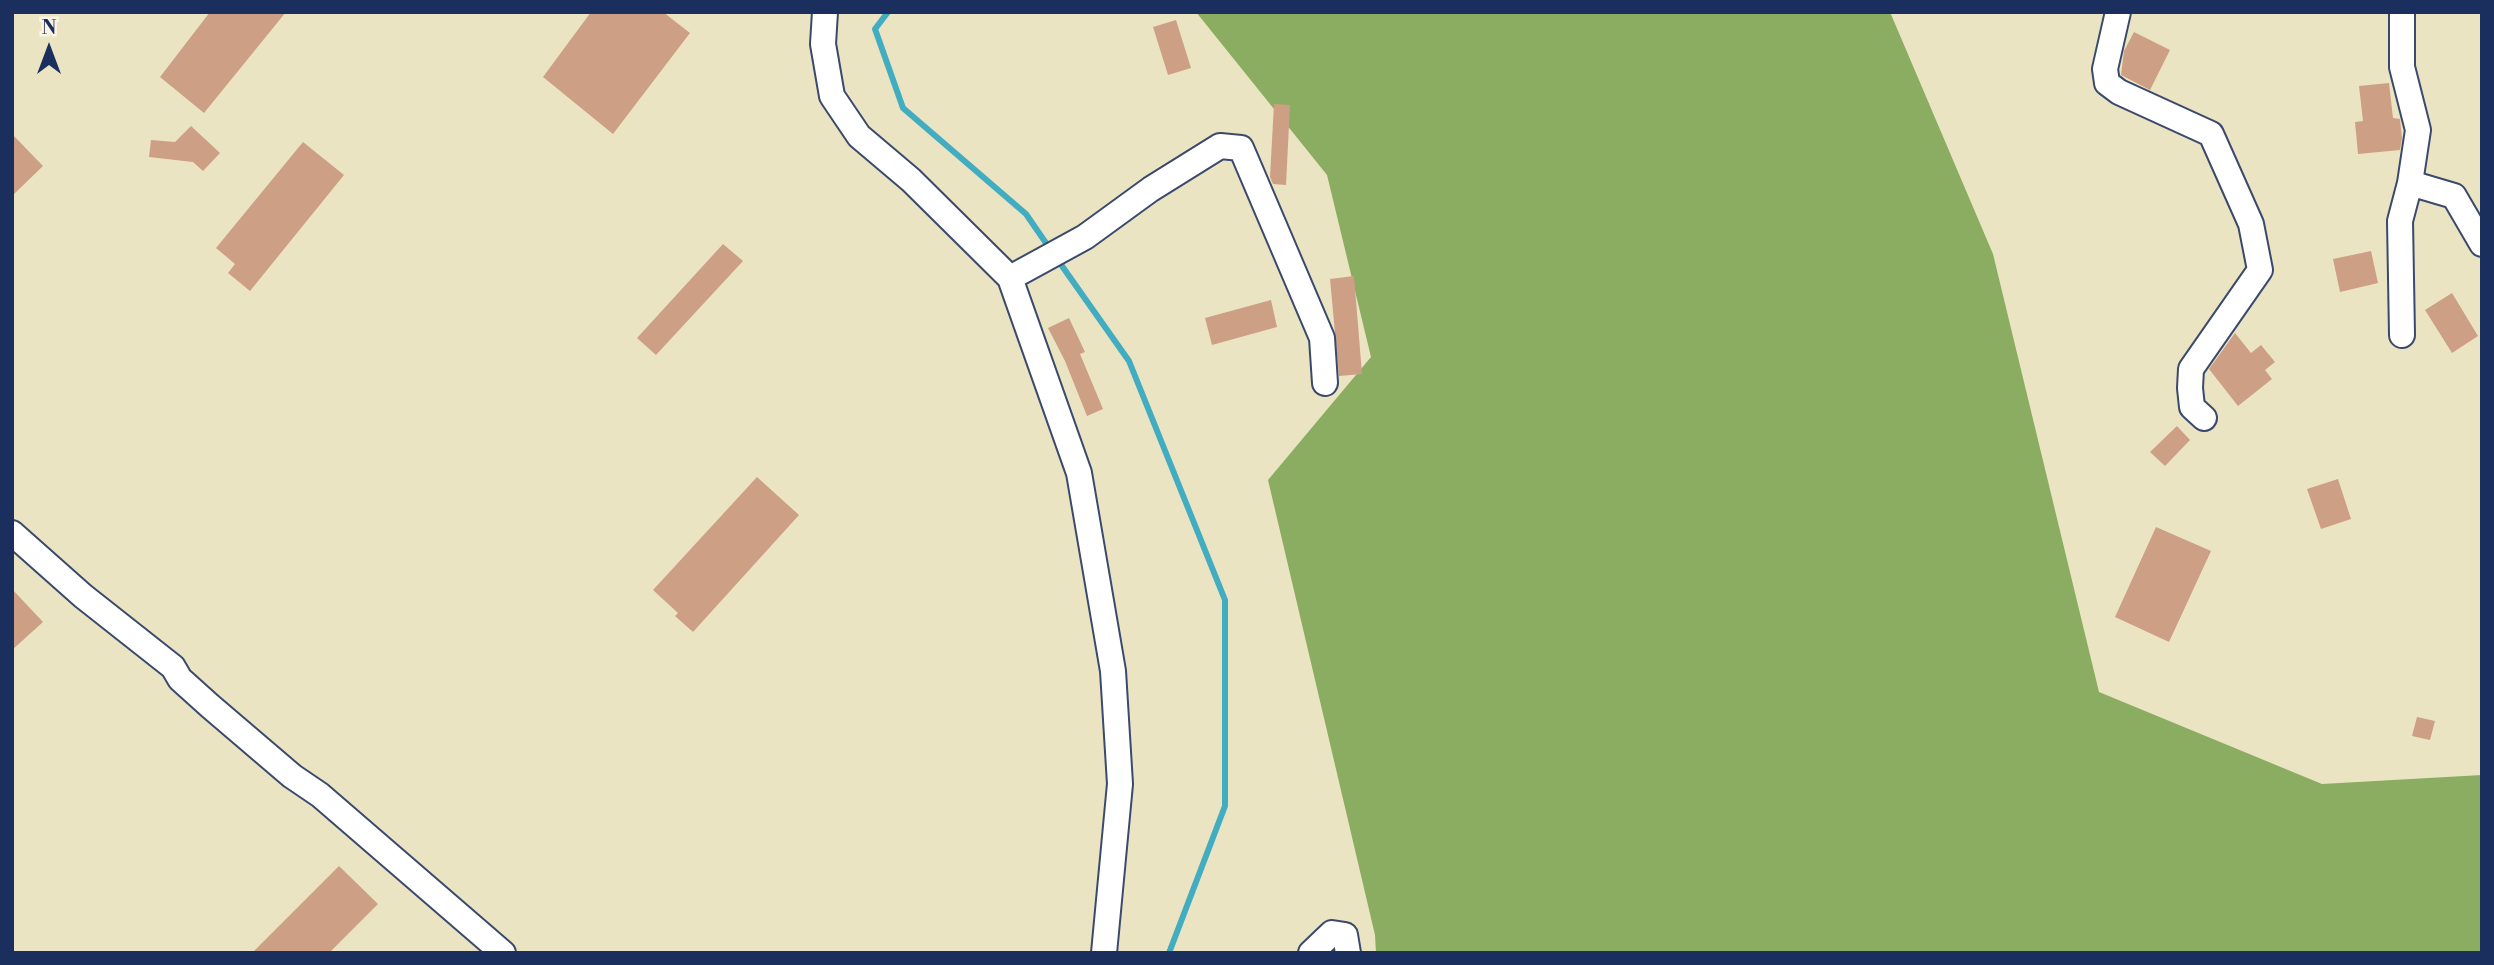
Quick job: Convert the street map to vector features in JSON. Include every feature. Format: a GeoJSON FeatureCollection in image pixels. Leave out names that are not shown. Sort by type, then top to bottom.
{"type":"FeatureCollection","features":[{"type":"Feature","properties":{"kind":"street"},"geometry":{"type":"LineString","coordinates":[[825,12],[823,44],[832,96],[859,136],[911,180],[1010,278],[1079,473],[1113,671],[1120,784],[1104,953]]}},
{"type":"Feature","properties":{"kind":"street"},"geometry":{"type":"LineString","coordinates":[[2118,12],[2105,69],[2107,83],[2119,92],[2211,134],[2251,224],[2260,270],[2191,369],[2192,407],[2204,418]]}},
{"type":"Feature","properties":{"kind":"street"},"geometry":{"type":"LineString","coordinates":[[2402,12],[2402,67],[2417,131],[2410,183],[2400,222],[2402,335]]}},
{"type":"Feature","properties":{"kind":"street"},"geometry":{"type":"LineString","coordinates":[[1010,278],[1085,237],[1151,189],[1220,146],[1241,148],[1322,338],[1325,383]]}},
{"type":"Feature","properties":{"kind":"street"},"geometry":{"type":"LineString","coordinates":[[2410,183],[2454,195],[2482,244]]}},
{"type":"Feature","properties":{"kind":"street"},"geometry":{"type":"LineString","coordinates":[[12,533],[83,596],[173,667],[180,679],[210,706],[292,776],[320,795],[503,953]]}},
{"type":"Feature","properties":{"kind":"street"},"geometry":{"type":"LineString","coordinates":[[1311,953],[1332,933],[1345,934],[1348,953]]}},
{"type":"Feature","properties":{"kind":"green space"},"geometry":{"type":"Polygon","coordinates":[[[1196,12],[1890,12],[1993,254],[2099,692],[2322,784],[2482,775],[2482,953],[1376,953],[1375,935],[1268,480],[1371,357],[1327,175],[1196,12]]]}},
{"type":"Feature","properties":{"kind":"building"},"geometry":{"type":"Polygon","coordinates":[[[210,12],[286,12],[204,113],[160,77],[210,12]]]}},
{"type":"Feature","properties":{"kind":"building"},"geometry":{"type":"Polygon","coordinates":[[[591,12],[663,12],[690,33],[613,134],[543,77],[591,12]]]}},
{"type":"Feature","properties":{"kind":"building"},"geometry":{"type":"Polygon","coordinates":[[[1176,20],[1191,68],[1168,75],[1153,27],[1176,20]]]}},
{"type":"Feature","properties":{"kind":"building"},"geometry":{"type":"Polygon","coordinates":[[[2134,32],[2170,50],[2150,90],[2121,75],[2124,51],[2134,32]]]}},
{"type":"Feature","properties":{"kind":"building"},"geometry":{"type":"Polygon","coordinates":[[[2389,83],[2393,118],[2400,119],[2400,150],[2358,154],[2355,122],[2363,121],[2359,86],[2389,83]]]}},
{"type":"Feature","properties":{"kind":"building"},"geometry":{"type":"Polygon","coordinates":[[[1274,104],[1290,105],[1286,185],[1273,184],[1270,177],[1274,104]]]}},
{"type":"Feature","properties":{"kind":"building"},"geometry":{"type":"Polygon","coordinates":[[[191,126],[220,153],[203,171],[193,162],[149,157],[151,140],[175,142],[191,126]]]}},
{"type":"Feature","properties":{"kind":"building"},"geometry":{"type":"Polygon","coordinates":[[[12,134],[43,166],[12,196],[12,134]]]}},
{"type":"Feature","properties":{"kind":"building"},"geometry":{"type":"Polygon","coordinates":[[[303,142],[344,175],[250,291],[228,273],[235,264],[216,248],[303,142]]]}},
{"type":"Feature","properties":{"kind":"building"},"geometry":{"type":"Polygon","coordinates":[[[723,244],[743,261],[656,355],[637,338],[723,244]]]}},
{"type":"Feature","properties":{"kind":"building"},"geometry":{"type":"Polygon","coordinates":[[[2371,251],[2378,283],[2340,292],[2333,259],[2371,251]]]}},
{"type":"Feature","properties":{"kind":"building"},"geometry":{"type":"Polygon","coordinates":[[[1354,276],[1362,374],[1339,376],[1330,279],[1354,276]]]}},
{"type":"Feature","properties":{"kind":"building"},"geometry":{"type":"Polygon","coordinates":[[[2452,293],[2478,336],[2452,353],[2425,310],[2452,293]]]}},
{"type":"Feature","properties":{"kind":"building"},"geometry":{"type":"Polygon","coordinates":[[[1271,300],[1277,327],[1212,345],[1205,318],[1271,300]]]}},
{"type":"Feature","properties":{"kind":"building"},"geometry":{"type":"Polygon","coordinates":[[[1069,318],[1085,352],[1080,354],[1103,409],[1087,416],[1065,361],[1048,328],[1069,318]]]}},
{"type":"Feature","properties":{"kind":"building"},"geometry":{"type":"Polygon","coordinates":[[[2235,333],[2251,353],[2261,345],[2275,362],[2265,370],[2272,379],[2238,406],[2209,369],[2235,333]]]}},
{"type":"Feature","properties":{"kind":"building"},"geometry":{"type":"Polygon","coordinates":[[[2177,426],[2190,440],[2165,466],[2150,452],[2177,426]]]}},
{"type":"Feature","properties":{"kind":"building"},"geometry":{"type":"Polygon","coordinates":[[[757,477],[799,515],[693,632],[675,616],[678,613],[653,590],[757,477]]]}},
{"type":"Feature","properties":{"kind":"building"},"geometry":{"type":"Polygon","coordinates":[[[2338,479],[2351,519],[2321,529],[2307,489],[2338,479]]]}},
{"type":"Feature","properties":{"kind":"building"},"geometry":{"type":"Polygon","coordinates":[[[2156,527],[2211,551],[2169,642],[2115,617],[2156,527]]]}},
{"type":"Feature","properties":{"kind":"building"},"geometry":{"type":"Polygon","coordinates":[[[12,589],[43,622],[12,650],[12,589]]]}},
{"type":"Feature","properties":{"kind":"building"},"geometry":{"type":"Polygon","coordinates":[[[2417,717],[2435,721],[2430,740],[2412,736],[2417,717]]]}},
{"type":"Feature","properties":{"kind":"building"},"geometry":{"type":"Polygon","coordinates":[[[339,866],[378,904],[329,953],[252,953],[339,866]]]}},
{"type":"Feature","properties":{"kind":"waterway"},"geometry":{"type":"LineString","coordinates":[[888,12],[875,29],[903,108],[1026,214],[1048,246]]}},
{"type":"Feature","properties":{"kind":"waterway"},"geometry":{"type":"LineString","coordinates":[[1062,266],[1129,361],[1225,600],[1225,806],[1169,953]]}}]}
